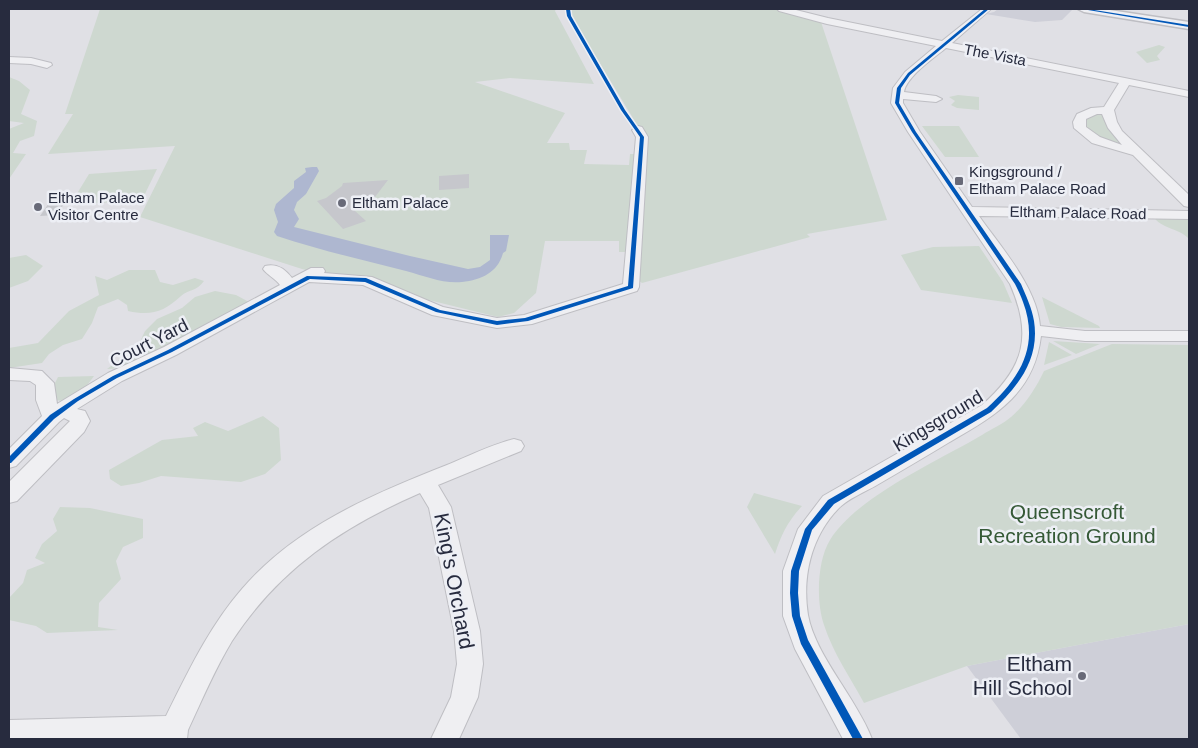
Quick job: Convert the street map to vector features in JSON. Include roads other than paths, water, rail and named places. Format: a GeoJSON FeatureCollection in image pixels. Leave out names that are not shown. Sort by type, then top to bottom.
{"type":"FeatureCollection","features":[{"type":"Feature","properties":{"kind":"street","name":"The Vista"},"geometry":{"type":"LineString","coordinates":[[782,9],[837,23],[1189,94]]}},
{"type":"Feature","properties":{"kind":"street"},"geometry":{"type":"LineString","coordinates":[[936,99],[897,95],[902,81],[908,74],[988,9]]}},
{"type":"Feature","properties":{"kind":"street"},"geometry":{"type":"LineString","coordinates":[[1084,9],[1189,26]]}},
{"type":"Feature","properties":{"kind":"street"},"geometry":{"type":"LineString","coordinates":[[837,23],[850,15]]}},
{"type":"Feature","properties":{"kind":"street"},"geometry":{"type":"LineString","coordinates":[[1064,69],[1073,59]]}},
{"type":"Feature","properties":{"kind":"street"},"geometry":{"type":"LineString","coordinates":[[9,60],[31,61],[47,65]]}},
{"type":"Feature","properties":{"kind":"street"},"geometry":{"type":"LineString","coordinates":[[1126,81],[1108,110],[1109,122],[1189,203]]}},
{"type":"Feature","properties":{"kind":"street","name":"Kingsground"},"geometry":{"type":"LineString","coordinates":[[858,739],[804,642],[796,616],[795,571],[809,529],[831,502],[989,410],[1004,397],[1025,368],[1032,348],[1033,330],[1026,297],[902,113],[897,95]]}},
{"type":"Feature","properties":{"kind":"street"},"geometry":{"type":"LineString","coordinates":[[1108,110],[1095,111],[1081,117],[1079,122],[1080,128],[1096,140],[1137,152]]}},
{"type":"Feature","properties":{"kind":"street","name":"Court Yard"},"geometry":{"type":"LineString","coordinates":[[9,461],[56,413],[115,377],[170,351],[313,274],[366,280],[438,311],[497,323],[526,320],[631,287],[642,138],[638,130]]}},
{"type":"Feature","properties":{"kind":"street","name":"Eltham Palace Road"},"geometry":{"type":"LineString","coordinates":[[968,211],[1189,215]]}},
{"type":"Feature","properties":{"kind":"street"},"geometry":{"type":"LineString","coordinates":[[271,269],[280,274],[290,287]]}},
{"type":"Feature","properties":{"kind":"street"},"geometry":{"type":"LineString","coordinates":[[1033,330],[1085,336],[1189,336]]}},
{"type":"Feature","properties":{"kind":"street"},"geometry":{"type":"LineString","coordinates":[[9,374],[35,375],[45,383],[46,400],[56,413],[78,416],[80,421],[77,427],[9,495]]}},
{"type":"Feature","properties":{"kind":"street"},"geometry":{"type":"LineString","coordinates":[[9,733],[174,734],[224,633],[251,596],[281,564],[310,541],[341,521],[374,504],[514,446]]}},
{"type":"Feature","properties":{"kind":"street","name":"King's Orchard"},"geometry":{"type":"LineString","coordinates":[[424,483],[440,507],[467,630],[470,664],[464,697],[445,739]]}},
{"type":"Feature","properties":{"kind":"water"},"geometry":{"type":"Polygon","coordinates":[[[317,167],[319,171],[306,194],[297,202],[294,210],[299,219],[294,227],[468,269],[480,267],[490,260],[490,235],[509,235],[506,251],[503,253],[501,260],[488,274],[462,282],[448,282],[277,236],[274,232],[278,222],[274,210],[276,204],[294,188],[294,181],[306,172],[305,168],[317,167]]]}},
{"type":"Feature","properties":{"kind":"place","name":"Kingsground / Eltham Palace Road"},"geometry":{"type":"Point","coordinates":[959,181]}},
{"type":"Feature","properties":{"kind":"place","name":"Eltham Palace"},"geometry":{"type":"Point","coordinates":[342,203]}},
{"type":"Feature","properties":{"kind":"place","name":"Eltham Palace Visitor Centre"},"geometry":{"type":"Point","coordinates":[38,207]}},
{"type":"Feature","properties":{"kind":"place","name":"Eltham Hill School"},"geometry":{"type":"Point","coordinates":[1082,676]}},
{"type":"Feature","properties":{"kind":"park label","name":"Queenscroft Recreation Ground"},"geometry":{"type":"Point","coordinates":[1067,524]}}]}
